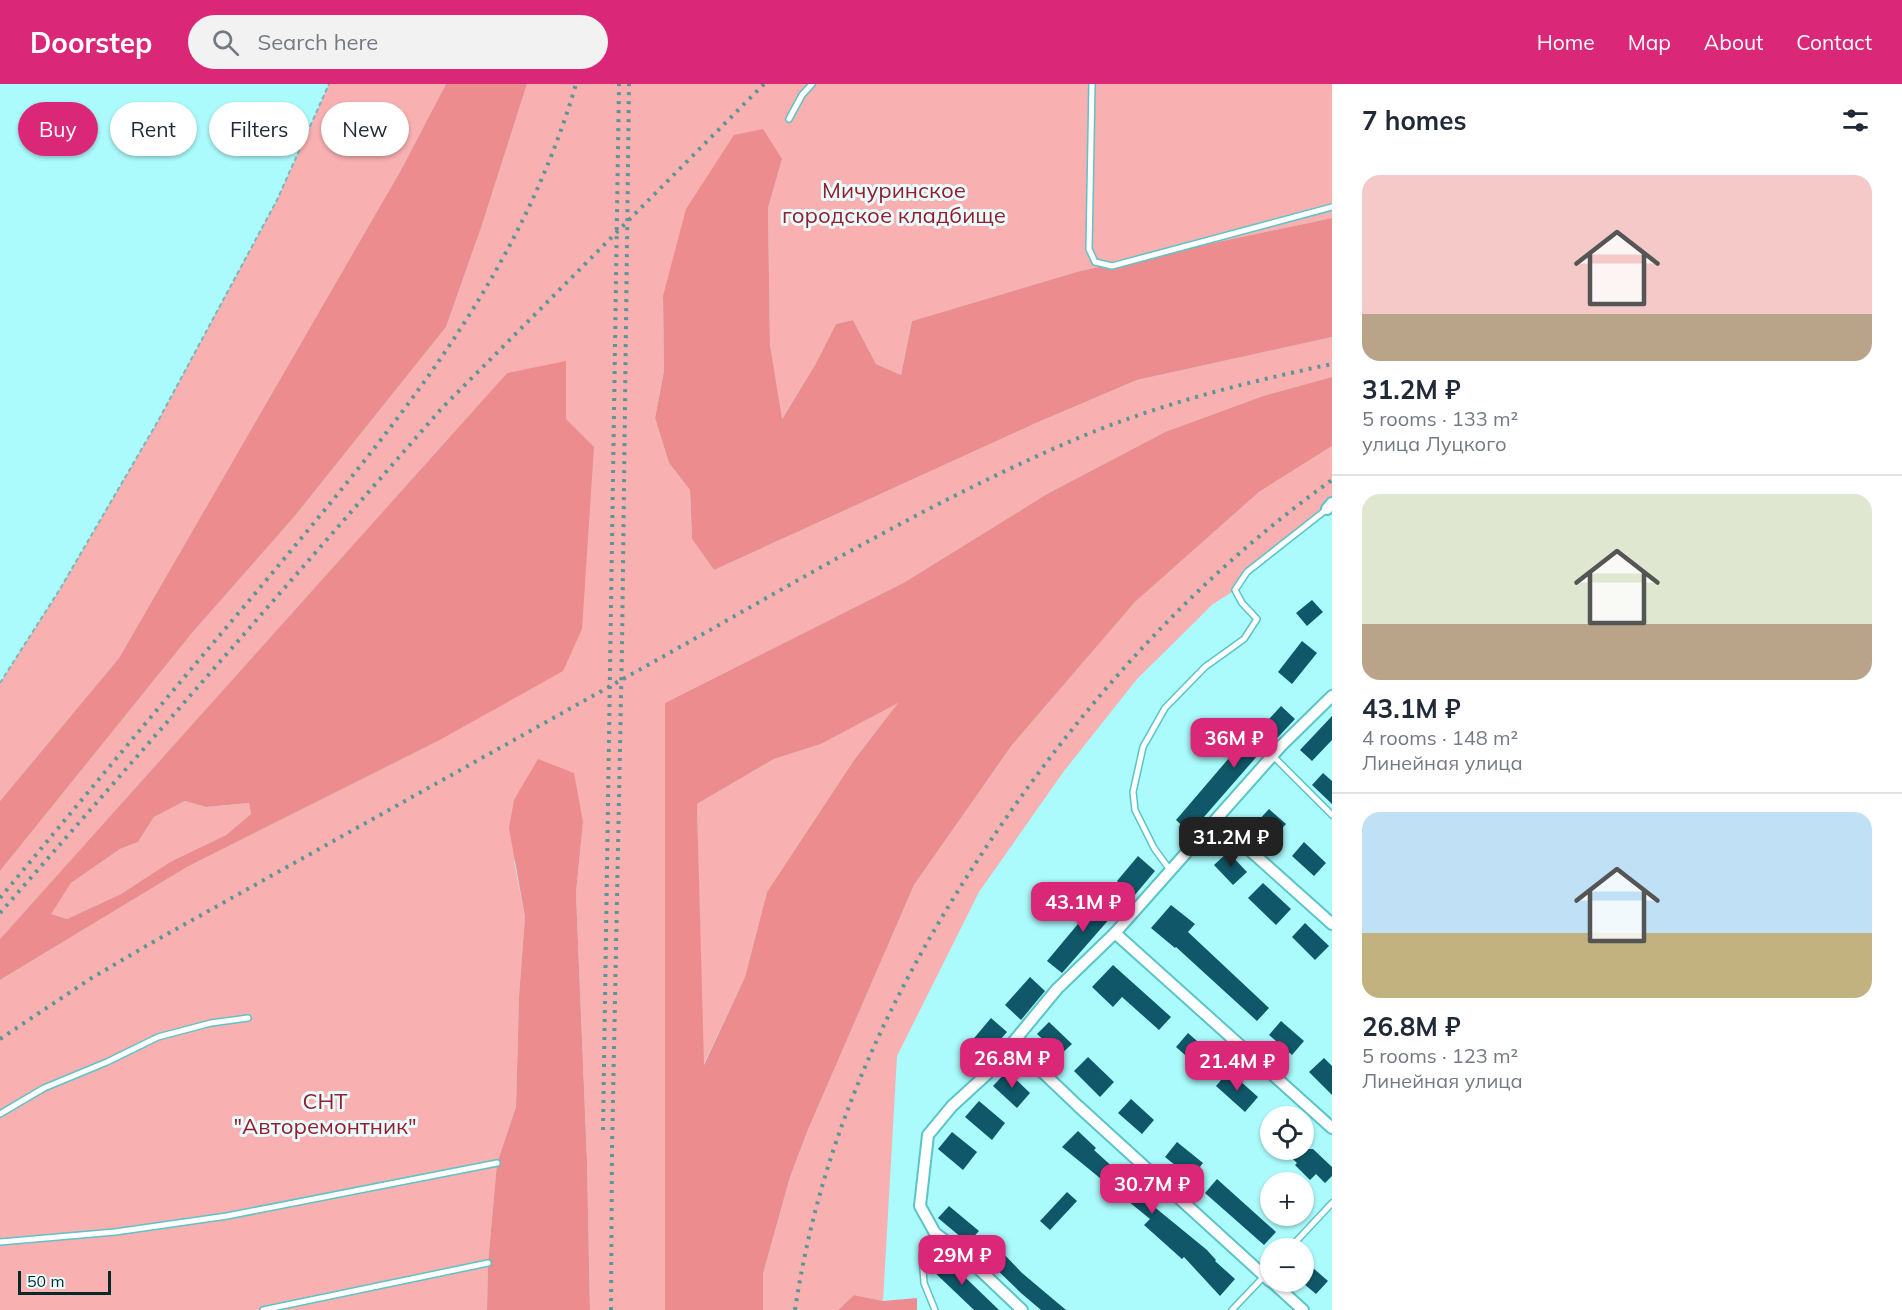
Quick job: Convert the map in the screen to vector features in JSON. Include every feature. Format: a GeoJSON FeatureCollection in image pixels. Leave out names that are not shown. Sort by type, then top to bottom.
{"type":"FeatureCollection","features":[{"type":"Feature","properties":{"kind":"street"},"geometry":{"type":"LineString","coordinates":[[1022,1310],[963,1254],[935,1233],[920,1206],[928,1135],[952,1106],[987,1074],[1057,989],[1115,933],[1273,756],[1332,696]]}},
{"type":"Feature","properties":{"kind":"street"},"geometry":{"type":"LineString","coordinates":[[1216,820],[1332,924]]}},
{"type":"Feature","properties":{"kind":"street"},"geometry":{"type":"LineString","coordinates":[[1115,933],[1332,1128]]}},
{"type":"Feature","properties":{"kind":"street"},"geometry":{"type":"LineString","coordinates":[[1012,1043],[1078,1106],[1260,1269]]}},
{"type":"Feature","properties":{"kind":"street"},"geometry":{"type":"LineString","coordinates":[[1284,1292],[1303,1310]]}},
{"type":"Feature","properties":{"kind":"lane"},"geometry":{"type":"LineString","coordinates":[[789,119],[802,95],[812,84]]}},
{"type":"Feature","properties":{"kind":"lane"},"geometry":{"type":"LineString","coordinates":[[1092,84],[1089,249],[1095,262],[1112,266],[1332,207]]}},
{"type":"Feature","properties":{"kind":"lane"},"geometry":{"type":"LineString","coordinates":[[1171,871],[1154,848],[1135,810],[1133,792],[1143,747],[1165,708],[1205,667],[1244,639],[1257,619],[1242,603],[1235,590],[1247,572],[1330,506]]}},
{"type":"Feature","properties":{"kind":"lane"},"geometry":{"type":"LineString","coordinates":[[1273,756],[1332,815]]}},
{"type":"Feature","properties":{"kind":"lane"},"geometry":{"type":"LineString","coordinates":[[0,1114],[44,1088],[107,1062],[158,1037],[211,1023],[248,1018]]}},
{"type":"Feature","properties":{"kind":"lane"},"geometry":{"type":"LineString","coordinates":[[0,1242],[115,1232],[227,1216],[497,1163]]}},
{"type":"Feature","properties":{"kind":"lane"},"geometry":{"type":"LineString","coordinates":[[1299,1238],[1332,1203]]}},
{"type":"Feature","properties":{"kind":"lane"},"geometry":{"type":"LineString","coordinates":[[935,1233],[922,1254],[924,1283],[935,1310]]}},
{"type":"Feature","properties":{"kind":"lane"},"geometry":{"type":"LineString","coordinates":[[263,1310],[488,1263]]}},
{"type":"Feature","properties":{"kind":"lane"},"geometry":{"type":"LineString","coordinates":[[1232,1310],[1260,1285]]}},
{"type":"Feature","properties":{"kind":"path"},"geometry":{"type":"LineString","coordinates":[[0,682],[60,590],[158,421],[277,200],[329,84]]}},
{"type":"Feature","properties":{"kind":"green space"},"geometry":{"type":"Polygon","coordinates":[[[329,84],[446,84],[409,155],[409,102],[321,102],[321,156],[408,156],[119,658],[0,801],[0,683],[60,589],[158,421],[277,200],[297,156],[309,156],[309,129],[329,84]]]}},
{"type":"Feature","properties":{"kind":"green space"},"geometry":{"type":"Polygon","coordinates":[[[527,84],[1332,84],[1332,218],[1080,271],[912,321],[901,375],[876,364],[853,320],[836,324],[815,365],[781,420],[770,345],[768,208],[782,159],[663,296],[664,371],[655,418],[669,463],[690,490],[692,539],[714,570],[1036,423],[1137,380],[1332,337],[1332,377],[1263,396],[1165,432],[1047,494],[905,582],[665,703],[665,1310],[590,1310],[587,1161],[576,893],[583,822],[514,861],[525,917],[519,996],[516,1107],[497,1163],[488,1263],[487,1310],[0,1310],[0,980],[187,867],[436,742],[566,419],[566,362],[507,373],[0,939],[0,871],[192,633],[294,517],[446,327],[482,225],[527,84]]]}},
{"type":"Feature","properties":{"kind":"green space"},"geometry":{"type":"Polygon","coordinates":[[[1332,446],[1332,503],[1247,572],[1235,590],[1213,604],[1137,679],[1064,771],[979,892],[897,1056],[883,1301],[854,1295],[838,1310],[763,1310],[763,1274],[790,1177],[807,1132],[914,885],[1012,745],[1135,602],[1259,492],[1332,446]]]}},
{"type":"Feature","properties":{"kind":"green space"},"geometry":{"type":"Polygon","coordinates":[[[899,702],[854,760],[767,892],[745,977],[703,1066],[697,804],[774,759],[821,744],[899,702]]]}},
{"type":"Feature","properties":{"kind":"green space"},"geometry":{"type":"Polygon","coordinates":[[[185,801],[206,807],[249,803],[251,814],[226,835],[170,862],[121,894],[67,919],[50,914],[71,883],[120,849],[138,842],[154,817],[185,801]]]}},
{"type":"Feature","properties":{"kind":"shaded area"},"geometry":{"type":"Polygon","coordinates":[[[446,84],[527,84],[482,225],[446,327],[294,517],[192,633],[0,871],[0,801],[119,658],[409,155],[446,84]]]}},
{"type":"Feature","properties":{"kind":"shaded area"},"geometry":{"type":"Polygon","coordinates":[[[763,129],[782,159],[768,208],[770,345],[782,419],[815,365],[836,324],[853,320],[876,364],[901,375],[912,321],[1080,271],[1332,218],[1332,337],[1137,380],[1036,423],[714,570],[692,539],[690,490],[669,463],[655,418],[664,371],[663,296],[686,209],[734,135],[763,129]]]}},
{"type":"Feature","properties":{"kind":"shaded area"},"geometry":{"type":"Polygon","coordinates":[[[566,361],[566,419],[594,447],[582,629],[563,671],[436,742],[187,867],[0,980],[0,939],[507,373],[566,361]],[[185,801],[154,817],[138,842],[120,849],[71,883],[51,914],[67,919],[121,894],[170,862],[226,835],[251,814],[249,803],[206,807],[185,801]]]}},
{"type":"Feature","properties":{"kind":"shaded area"},"geometry":{"type":"Polygon","coordinates":[[[1332,377],[1332,446],[1259,492],[1135,602],[1012,745],[914,885],[807,1132],[790,1177],[763,1274],[763,1310],[665,1310],[665,703],[905,582],[1047,494],[1165,432],[1263,396],[1332,377]],[[898,703],[821,744],[774,759],[697,804],[704,1065],[745,977],[767,892],[854,760],[898,703]]]}},
{"type":"Feature","properties":{"kind":"shaded area"},"geometry":{"type":"Polygon","coordinates":[[[538,759],[574,773],[583,822],[576,893],[587,1161],[590,1310],[487,1310],[488,1263],[497,1163],[516,1107],[519,996],[525,917],[509,828],[514,800],[538,759]]]}},
{"type":"Feature","properties":{"kind":"shaded area"},"geometry":{"type":"Polygon","coordinates":[[[854,1295],[883,1301],[917,1298],[917,1310],[838,1310],[854,1295]]]}},
{"type":"Feature","properties":{"kind":"building"},"geometry":{"type":"Polygon","coordinates":[[[1312,600],[1323,612],[1307,626],[1296,613],[1312,600]]]}},
{"type":"Feature","properties":{"kind":"building"},"geometry":{"type":"Polygon","coordinates":[[[1302,641],[1317,653],[1292,684],[1278,672],[1302,641]]]}},
{"type":"Feature","properties":{"kind":"building"},"geometry":{"type":"Polygon","coordinates":[[[1281,706],[1295,719],[1267,749],[1265,747],[1190,833],[1176,820],[1241,744],[1244,746],[1281,706]]]}},
{"type":"Feature","properties":{"kind":"building"},"geometry":{"type":"Polygon","coordinates":[[[1332,716],[1332,740],[1312,761],[1300,750],[1332,716]]]}},
{"type":"Feature","properties":{"kind":"building"},"geometry":{"type":"Polygon","coordinates":[[[1323,773],[1332,781],[1332,804],[1312,785],[1323,773]]]}},
{"type":"Feature","properties":{"kind":"building"},"geometry":{"type":"Polygon","coordinates":[[[1269,809],[1286,824],[1274,837],[1257,822],[1269,809]]]}},
{"type":"Feature","properties":{"kind":"building"},"geometry":{"type":"Polygon","coordinates":[[[1304,842],[1326,863],[1314,876],[1292,856],[1304,842]]]}},
{"type":"Feature","properties":{"kind":"building"},"geometry":{"type":"Polygon","coordinates":[[[1228,852],[1247,872],[1233,885],[1214,865],[1228,852]]]}},
{"type":"Feature","properties":{"kind":"building"},"geometry":{"type":"Polygon","coordinates":[[[1138,856],[1155,871],[1134,896],[1117,881],[1138,856]]]}},
{"type":"Feature","properties":{"kind":"building"},"geometry":{"type":"Polygon","coordinates":[[[1263,883],[1291,909],[1276,925],[1248,898],[1263,883]]]}},
{"type":"Feature","properties":{"kind":"building"},"geometry":{"type":"Polygon","coordinates":[[[1103,894],[1119,908],[1062,973],[1047,961],[1103,894]]]}},
{"type":"Feature","properties":{"kind":"building"},"geometry":{"type":"Polygon","coordinates":[[[1171,905],[1195,924],[1188,932],[1269,1008],[1257,1021],[1176,947],[1151,928],[1171,905]]]}},
{"type":"Feature","properties":{"kind":"building"},"geometry":{"type":"Polygon","coordinates":[[[1305,923],[1329,946],[1315,960],[1292,937],[1305,923]]]}},
{"type":"Feature","properties":{"kind":"building"},"geometry":{"type":"Polygon","coordinates":[[[1113,965],[1171,1017],[1159,1030],[1122,997],[1113,1007],[1092,987],[1113,965]]]}},
{"type":"Feature","properties":{"kind":"building"},"geometry":{"type":"Polygon","coordinates":[[[1030,977],[1045,991],[1021,1020],[1005,1005],[1030,977]]]}},
{"type":"Feature","properties":{"kind":"building"},"geometry":{"type":"Polygon","coordinates":[[[991,1018],[1007,1032],[986,1056],[970,1043],[991,1018]]]}},
{"type":"Feature","properties":{"kind":"building"},"geometry":{"type":"Polygon","coordinates":[[[1281,1021],[1304,1041],[1292,1055],[1269,1035],[1281,1021]]]}},
{"type":"Feature","properties":{"kind":"building"},"geometry":{"type":"Polygon","coordinates":[[[1049,1022],[1072,1044],[1060,1055],[1037,1034],[1049,1022]]]}},
{"type":"Feature","properties":{"kind":"building"},"geometry":{"type":"Polygon","coordinates":[[[1188,1033],[1214,1056],[1202,1070],[1176,1047],[1188,1033]]]}},
{"type":"Feature","properties":{"kind":"building"},"geometry":{"type":"Polygon","coordinates":[[[1088,1057],[1114,1082],[1100,1097],[1074,1071],[1088,1057]]]}},
{"type":"Feature","properties":{"kind":"building"},"geometry":{"type":"Polygon","coordinates":[[[1324,1058],[1332,1066],[1332,1095],[1309,1072],[1324,1058]]]}},
{"type":"Feature","properties":{"kind":"building"},"geometry":{"type":"Polygon","coordinates":[[[1007,1071],[1030,1093],[1017,1108],[993,1086],[1007,1071]]]}},
{"type":"Feature","properties":{"kind":"building"},"geometry":{"type":"Polygon","coordinates":[[[1229,1071],[1258,1097],[1245,1112],[1216,1086],[1229,1071]]]}},
{"type":"Feature","properties":{"kind":"building"},"geometry":{"type":"Polygon","coordinates":[[[1131,1099],[1154,1120],[1142,1134],[1118,1113],[1131,1099]]]}},
{"type":"Feature","properties":{"kind":"building"},"geometry":{"type":"Polygon","coordinates":[[[979,1101],[1005,1123],[992,1140],[965,1117],[979,1101]]]}},
{"type":"Feature","properties":{"kind":"building"},"geometry":{"type":"Polygon","coordinates":[[[1078,1131],[1096,1148],[1094,1150],[1140,1192],[1142,1189],[1156,1201],[1152,1205],[1207,1250],[1215,1261],[1235,1279],[1220,1296],[1184,1257],[1182,1259],[1144,1225],[1150,1219],[1062,1147],[1078,1131]]]}},
{"type":"Feature","properties":{"kind":"building"},"geometry":{"type":"Polygon","coordinates":[[[952,1132],[977,1152],[963,1170],[938,1149],[952,1132]]]}},
{"type":"Feature","properties":{"kind":"building"},"geometry":{"type":"Polygon","coordinates":[[[1177,1142],[1203,1163],[1191,1178],[1165,1157],[1177,1142]]]}},
{"type":"Feature","properties":{"kind":"building"},"geometry":{"type":"Polygon","coordinates":[[[1314,1150],[1332,1167],[1332,1176],[1325,1183],[1316,1174],[1314,1176],[1314,1172],[1302,1172],[1295,1165],[1297,1163],[1294,1160],[1314,1160],[1314,1150]]]}},
{"type":"Feature","properties":{"kind":"building"},"geometry":{"type":"Polygon","coordinates":[[[1217,1179],[1260,1218],[1260,1226],[1269,1226],[1276,1232],[1270,1238],[1260,1238],[1260,1241],[1205,1193],[1217,1179]]]}},
{"type":"Feature","properties":{"kind":"building"},"geometry":{"type":"Polygon","coordinates":[[[1067,1192],[1077,1201],[1050,1230],[1040,1221],[1067,1192]]]}},
{"type":"Feature","properties":{"kind":"building"},"geometry":{"type":"Polygon","coordinates":[[[949,1206],[979,1231],[968,1243],[938,1218],[949,1206]]]}},
{"type":"Feature","properties":{"kind":"building"},"geometry":{"type":"Polygon","coordinates":[[[999,1249],[1022,1273],[1066,1310],[1041,1310],[1021,1293],[988,1261],[999,1249]]]}},
{"type":"Feature","properties":{"kind":"building"},"geometry":{"type":"Polygon","coordinates":[[[943,1256],[999,1310],[974,1310],[931,1269],[943,1256]]]}},
{"type":"Feature","properties":{"kind":"building"},"geometry":{"type":"Polygon","coordinates":[[[1314,1269],[1328,1281],[1316,1294],[1314,1292],[1314,1269]]]}},
{"type":"Feature","properties":{"kind":"railway"},"geometry":{"type":"LineString","coordinates":[[0,898],[351,478],[398,418],[442,356],[483,293],[519,227],[551,158],[576,84]]}},
{"type":"Feature","properties":{"kind":"railway"},"geometry":{"type":"LineString","coordinates":[[603,1130],[619,84]]}},
{"type":"Feature","properties":{"kind":"railway"},"geometry":{"type":"LineString","coordinates":[[611,1310],[629,84]]}},
{"type":"Feature","properties":{"kind":"railway"},"geometry":{"type":"LineString","coordinates":[[0,913],[442,408],[764,84]]}},
{"type":"Feature","properties":{"kind":"railway"},"geometry":{"type":"LineString","coordinates":[[0,1039],[90,979],[146,946],[819,569],[976,485],[1083,436],[1144,413],[1237,386],[1332,364]]}},
{"type":"Feature","properties":{"kind":"railway"},"geometry":{"type":"LineString","coordinates":[[795,1310],[807,1246],[823,1183],[843,1123],[866,1064],[893,1006],[956,894],[991,840],[1064,739],[1145,645],[1234,558],[1332,480]]}},
{"type":"Feature","properties":{"kind":"park label","name":"Мичуринское городское кладбище"},"geometry":{"type":"Point","coordinates":[894,202]}},
{"type":"Feature","properties":{"kind":"park label","name":"СНТ \"Авторемонтник\""},"geometry":{"type":"Point","coordinates":[325,1114]}}]}
